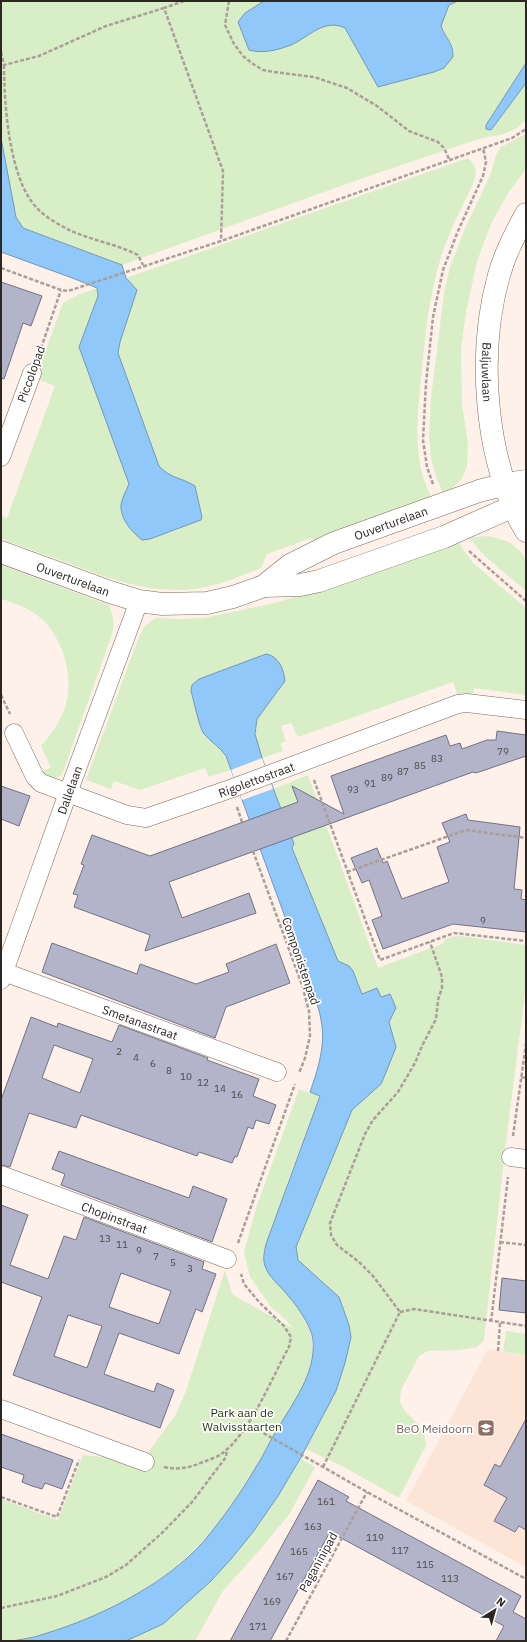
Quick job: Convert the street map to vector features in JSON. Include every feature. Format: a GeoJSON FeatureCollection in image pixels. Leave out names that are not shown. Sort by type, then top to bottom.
{"type":"FeatureCollection","features":[{"type":"Feature","properties":{"kind":"street","name":"Baljuwlaan"},"geometry":{"type":"LineString","coordinates":[[526,214],[499,274],[489,322],[486,357],[488,399],[492,435],[516,482],[526,531]]}},
{"type":"Feature","properties":{"kind":"street","name":"Piccolopad"},"geometry":{"type":"LineString","coordinates":[[1,457],[32,373]]}},
{"type":"Feature","properties":{"kind":"street","name":"Ouverturelaan"},"geometry":{"type":"LineString","coordinates":[[264,586],[290,565],[309,554],[334,543],[443,505],[516,482]]}},
{"type":"Feature","properties":{"kind":"street","name":"Ouverturelaan"},"geometry":{"type":"LineString","coordinates":[[1,552],[110,592],[139,601],[162,604],[207,603],[233,597],[264,586],[300,585],[318,581],[456,531],[520,502]]}},
{"type":"Feature","properties":{"kind":"street","name":"Dallelaan"},"geometry":{"type":"LineString","coordinates":[[2,976],[139,601]]}},
{"type":"Feature","properties":{"kind":"street","name":"Rigolettostraat"},"geometry":{"type":"LineString","coordinates":[[14,733],[35,777],[41,783],[127,815],[146,818],[307,761],[458,704],[467,703],[526,710]]}},
{"type":"Feature","properties":{"kind":"street","name":"Smetanastraat"},"geometry":{"type":"LineString","coordinates":[[2,976],[277,1072]]}},
{"type":"Feature","properties":{"kind":"street","name":"Chopinstraat"},"geometry":{"type":"LineString","coordinates":[[1,1175],[234,1259]]}},
{"type":"Feature","properties":{"kind":"street"},"geometry":{"type":"LineString","coordinates":[[1,1409],[145,1462]]}},
{"type":"Feature","properties":{"kind":"path"},"geometry":{"type":"LineString","coordinates":[[4,65],[39,56],[106,26],[184,1]]}},
{"type":"Feature","properties":{"kind":"path"},"geometry":{"type":"LineString","coordinates":[[229,1],[225,25],[234,44],[243,56],[253,64],[263,70],[314,77],[348,88],[376,106],[392,120],[409,131],[438,142],[444,148],[449,159]]}},
{"type":"Feature","properties":{"kind":"path"},"geometry":{"type":"LineString","coordinates":[[164,8],[224,171],[221,241]]}},
{"type":"Feature","properties":{"kind":"path"},"geometry":{"type":"LineString","coordinates":[[1,52],[4,65],[9,129],[15,164],[26,193],[37,208],[52,220],[70,230],[138,255],[143,265]]}},
{"type":"Feature","properties":{"kind":"path"},"geometry":{"type":"LineString","coordinates":[[1,268],[61,290],[68,291],[143,265],[221,241],[449,159],[512,138],[526,129]]}},
{"type":"Feature","properties":{"kind":"path"},"geometry":{"type":"LineString","coordinates":[[443,505],[436,493],[426,467],[423,440],[426,383],[432,332],[443,270],[458,231],[483,176],[486,162],[483,148]]}},
{"type":"Feature","properties":{"kind":"path","name":"Piccolopad"},"geometry":{"type":"LineString","coordinates":[[32,373],[61,290]]}},
{"type":"Feature","properties":{"kind":"path"},"geometry":{"type":"LineString","coordinates":[[456,531],[470,553],[526,601]]}},
{"type":"Feature","properties":{"kind":"path"},"geometry":{"type":"LineString","coordinates":[[307,761],[380,960],[454,933],[526,941]]}},
{"type":"Feature","properties":{"kind":"path"},"geometry":{"type":"LineString","coordinates":[[347,872],[466,830],[526,838]]}},
{"type":"Feature","properties":{"kind":"path","name":"Componistenpad"},"geometry":{"type":"LineString","coordinates":[[234,1259],[305,1058],[310,1036],[310,1012],[302,985],[253,851]]}},
{"type":"Feature","properties":{"kind":"path"},"geometry":{"type":"LineString","coordinates":[[400,1312],[373,1276],[359,1262],[337,1245],[331,1235],[330,1223],[365,1134],[373,1120],[398,1092],[415,1063],[436,1019],[438,1000],[442,988],[442,977],[430,942]]}},
{"type":"Feature","properties":{"kind":"path"},"geometry":{"type":"LineString","coordinates":[[491,1322],[500,1242],[518,1158],[521,1077],[526,1044]]}},
{"type":"Feature","properties":{"kind":"path"},"geometry":{"type":"LineString","coordinates":[[521,1077],[526,1078]]}},
{"type":"Feature","properties":{"kind":"path"},"geometry":{"type":"LineString","coordinates":[[500,1242],[526,1245]]}},
{"type":"Feature","properties":{"kind":"path"},"geometry":{"type":"LineString","coordinates":[[145,1462],[175,1469],[191,1467],[219,1455],[247,1426],[290,1347],[291,1337],[284,1326],[260,1303],[244,1284],[234,1259]]}},
{"type":"Feature","properties":{"kind":"path"},"geometry":{"type":"LineString","coordinates":[[400,1312],[414,1309],[491,1322],[526,1326]]}},
{"type":"Feature","properties":{"kind":"path"},"geometry":{"type":"LineString","coordinates":[[323,1467],[400,1312]]}},
{"type":"Feature","properties":{"kind":"path"},"geometry":{"type":"LineString","coordinates":[[498,1351],[500,1323]]}},
{"type":"Feature","properties":{"kind":"path"},"geometry":{"type":"LineString","coordinates":[[247,1426],[258,1430],[367,1492],[526,1579]]}},
{"type":"Feature","properties":{"kind":"path"},"geometry":{"type":"LineString","coordinates":[[1,1497],[58,1518],[86,1440]]}},
{"type":"Feature","properties":{"kind":"path"},"geometry":{"type":"LineString","coordinates":[[1,1608],[57,1596],[106,1577],[126,1565],[163,1532],[192,1502],[226,1457],[227,1448]]}},
{"type":"Feature","properties":{"kind":"path","name":"Paganinipad"},"geometry":{"type":"LineString","coordinates":[[286,1641],[367,1492]]}},
{"type":"Feature","properties":{"kind":"shaded area","name":"BeO Meidoorn"},"geometry":{"type":"Polygon","coordinates":[[[488,1349],[526,1356],[526,1567],[406,1501],[488,1349]]]}},
{"type":"Feature","properties":{"kind":"green space"},"geometry":{"type":"Polygon","coordinates":[[[1,1],[264,1],[245,13],[292,44],[324,26],[331,25],[345,28],[378,87],[444,68],[453,57],[451,42],[445,35],[441,26],[449,5],[458,1],[526,1],[526,63],[486,125],[491,130],[526,83],[526,120],[517,128],[504,134],[479,139],[363,178],[122,265],[23,228],[16,217],[1,138],[1,1]]]}},
{"type":"Feature","properties":{"kind":"green space"},"geometry":{"type":"Polygon","coordinates":[[[526,134],[526,169],[508,193],[491,224],[477,261],[466,312],[461,350],[462,404],[468,444],[467,466],[461,480],[444,496],[431,458],[429,436],[431,398],[444,293],[450,267],[464,231],[491,173],[496,155],[501,147],[526,134]]]}},
{"type":"Feature","properties":{"kind":"green space"},"geometry":{"type":"Polygon","coordinates":[[[468,158],[475,166],[475,177],[450,233],[438,267],[428,314],[424,347],[417,438],[423,476],[433,501],[320,544],[311,538],[267,554],[261,568],[219,584],[187,590],[137,586],[100,575],[1,539],[1,516],[7,518],[55,386],[40,380],[37,374],[63,303],[78,295],[97,288],[98,296],[79,347],[129,484],[123,504],[125,518],[127,524],[169,533],[201,520],[202,516],[175,477],[166,474],[159,466],[118,353],[126,278],[468,158]]]}},
{"type":"Feature","properties":{"kind":"green space"},"geometry":{"type":"Polygon","coordinates":[[[486,536],[504,540],[514,545],[526,559],[526,591],[486,557],[469,538],[486,536]]]}},
{"type":"Feature","properties":{"kind":"green space"},"geometry":{"type":"Polygon","coordinates":[[[458,542],[473,563],[526,608],[526,695],[474,688],[473,695],[464,694],[458,696],[453,682],[298,737],[291,723],[281,726],[286,741],[280,744],[283,751],[262,758],[256,737],[256,725],[259,715],[275,696],[283,682],[282,672],[278,660],[266,654],[199,679],[191,688],[202,731],[222,750],[231,770],[209,777],[205,768],[140,790],[114,781],[111,789],[86,780],[137,642],[144,627],[152,620],[156,618],[204,618],[270,604],[334,587],[458,542]]]}},
{"type":"Feature","properties":{"kind":"green space"},"geometry":{"type":"Polygon","coordinates":[[[1,565],[109,605],[112,612],[112,634],[63,772],[59,777],[49,778],[42,772],[51,767],[41,746],[59,722],[67,701],[68,676],[66,663],[57,639],[42,619],[23,607],[1,599],[1,565]]]}},
{"type":"Feature","properties":{"kind":"green space"},"geometry":{"type":"Polygon","coordinates":[[[308,775],[378,968],[444,943],[444,940],[452,937],[460,936],[526,945],[526,985],[504,1159],[484,1340],[477,1347],[459,1350],[427,1351],[419,1356],[401,1390],[400,1401],[404,1410],[419,1425],[424,1433],[426,1445],[399,1498],[342,1466],[306,1449],[336,1391],[351,1337],[349,1325],[339,1297],[298,1260],[296,1247],[352,1110],[381,1084],[396,1047],[389,1022],[396,1008],[381,997],[377,988],[362,994],[353,971],[338,961],[292,847],[294,844],[273,789],[308,775]]]}},
{"type":"Feature","properties":{"kind":"green space","name":"Park aan de Walvisstaarten"},"geometry":{"type":"Polygon","coordinates":[[[299,1089],[320,1096],[287,1183],[271,1278],[299,1309],[310,1332],[312,1358],[308,1372],[303,1458],[301,1459],[315,1467],[290,1513],[223,1591],[195,1641],[126,1641],[163,1624],[211,1581],[253,1532],[278,1496],[300,1460],[221,1520],[202,1542],[175,1568],[133,1597],[87,1619],[43,1635],[12,1641],[1,1641],[1,1499],[58,1520],[83,1455],[142,1461],[176,1414],[186,1391],[225,1270],[232,1293],[235,1296],[294,1329],[271,1307],[250,1277],[244,1252],[256,1208],[299,1089]]]}},
{"type":"Feature","properties":{"kind":"green space"},"geometry":{"type":"Polygon","coordinates":[[[506,1331],[526,1334],[526,1356],[503,1351],[506,1331]]]}},
{"type":"Feature","properties":{"kind":"water"},"geometry":{"type":"Polygon","coordinates":[[[264,1],[458,1],[449,5],[441,26],[451,44],[453,57],[444,68],[434,72],[378,87],[345,28],[330,25],[317,30],[291,45],[270,51],[249,50],[238,22],[245,13],[264,1]]]}},
{"type":"Feature","properties":{"kind":"water"},"geometry":{"type":"Polygon","coordinates":[[[526,63],[526,83],[491,130],[486,129],[486,125],[526,63]]]}},
{"type":"Feature","properties":{"kind":"water"},"geometry":{"type":"Polygon","coordinates":[[[1,138],[16,217],[23,228],[122,265],[126,278],[137,290],[120,342],[118,353],[159,466],[172,476],[195,486],[202,517],[201,520],[150,539],[142,540],[134,533],[122,515],[121,505],[129,484],[79,347],[98,296],[97,288],[1,252],[1,138]]]}},
{"type":"Feature","properties":{"kind":"water"},"geometry":{"type":"Polygon","coordinates":[[[266,654],[271,655],[280,664],[285,681],[257,719],[255,734],[262,758],[294,844],[292,848],[338,961],[349,966],[353,971],[362,994],[377,988],[381,997],[390,994],[396,1008],[389,1022],[396,1047],[387,1070],[381,1084],[352,1110],[296,1247],[298,1260],[339,1297],[349,1325],[351,1337],[345,1363],[336,1391],[300,1459],[278,1496],[253,1532],[211,1581],[163,1624],[126,1641],[12,1641],[40,1635],[65,1627],[109,1609],[151,1585],[188,1557],[204,1541],[232,1505],[296,1398],[311,1364],[313,1340],[309,1327],[288,1296],[269,1274],[265,1266],[264,1257],[266,1244],[320,1096],[310,1092],[322,1048],[323,1039],[321,1017],[226,756],[202,731],[191,691],[192,685],[199,679],[266,654]]]}},
{"type":"Feature","properties":{"kind":"pier"},"geometry":{"type":"Polygon","coordinates":[[[262,758],[273,789],[242,800],[231,770],[262,758]]]}},
{"type":"Feature","properties":{"kind":"building"},"geometry":{"type":"Polygon","coordinates":[[[1,282],[42,296],[31,326],[23,323],[4,379],[1,378],[1,282]]]}},
{"type":"Feature","properties":{"kind":"building"},"geometry":{"type":"Polygon","coordinates":[[[497,731],[526,735],[526,756],[476,773],[473,772],[169,882],[182,918],[249,893],[256,913],[145,951],[150,935],[74,907],[78,895],[73,894],[84,865],[81,864],[92,835],[150,856],[298,802],[292,786],[344,814],[331,776],[446,735],[450,746],[460,743],[462,749],[487,740],[496,740],[497,731]]]}},
{"type":"Feature","properties":{"kind":"building"},"geometry":{"type":"Polygon","coordinates":[[[1,786],[30,796],[19,826],[1,819],[1,786]]]}},
{"type":"Feature","properties":{"kind":"building"},"geometry":{"type":"Polygon","coordinates":[[[466,814],[468,820],[520,827],[514,889],[522,890],[521,899],[526,900],[526,932],[453,924],[383,949],[372,920],[382,916],[369,880],[362,883],[351,858],[377,848],[383,863],[387,861],[402,899],[449,882],[437,847],[450,842],[442,823],[466,814]]]}},
{"type":"Feature","properties":{"kind":"building"},"geometry":{"type":"Polygon","coordinates":[[[52,943],[137,974],[140,964],[196,984],[229,972],[226,964],[276,944],[290,983],[226,1007],[215,1038],[42,972],[52,943]]]}},
{"type":"Feature","properties":{"kind":"building"},"geometry":{"type":"Polygon","coordinates":[[[31,1017],[57,1027],[58,1023],[112,1042],[119,1025],[208,1058],[207,1060],[259,1079],[253,1096],[276,1105],[269,1124],[256,1120],[253,1129],[248,1127],[237,1157],[235,1156],[232,1163],[199,1152],[197,1156],[81,1115],[76,1128],[29,1113],[10,1167],[1,1165],[1,1100],[31,1017]],[[54,1045],[42,1078],[80,1093],[93,1059],[54,1045]]]}},
{"type":"Feature","properties":{"kind":"building"},"geometry":{"type":"Polygon","coordinates":[[[59,1151],[189,1198],[193,1186],[227,1199],[212,1242],[61,1185],[65,1174],[52,1169],[59,1151]]]}},
{"type":"Feature","properties":{"kind":"building"},"geometry":{"type":"Polygon","coordinates":[[[1,1205],[28,1215],[10,1265],[48,1279],[64,1236],[76,1240],[84,1217],[204,1262],[202,1269],[216,1274],[202,1312],[196,1309],[179,1354],[119,1333],[104,1374],[154,1392],[157,1383],[174,1390],[160,1428],[13,1375],[42,1297],[1,1282],[1,1205]],[[121,1273],[109,1307],[159,1324],[171,1291],[121,1273]],[[68,1315],[54,1356],[87,1368],[102,1326],[68,1315]]]}},
{"type":"Feature","properties":{"kind":"building"},"geometry":{"type":"Polygon","coordinates":[[[502,1278],[526,1281],[526,1313],[499,1310],[502,1278]]]}},
{"type":"Feature","properties":{"kind":"building"},"geometry":{"type":"Polygon","coordinates":[[[526,1419],[526,1530],[519,1526],[515,1532],[494,1521],[507,1498],[484,1485],[495,1464],[500,1467],[526,1419]]]}},
{"type":"Feature","properties":{"kind":"building"},"geometry":{"type":"Polygon","coordinates":[[[1,1434],[73,1460],[62,1489],[45,1483],[42,1489],[32,1486],[22,1482],[24,1475],[1,1467],[1,1434]]]}},
{"type":"Feature","properties":{"kind":"building"},"geometry":{"type":"Polygon","coordinates":[[[318,1480],[349,1497],[346,1501],[521,1596],[513,1612],[526,1619],[526,1641],[496,1641],[504,1626],[330,1532],[270,1641],[230,1641],[318,1480]]]}},
{"type":"Feature","properties":{"kind":"place","name":"BeO Meidoorn"},"geometry":{"type":"Point","coordinates":[486,1428]}}]}
